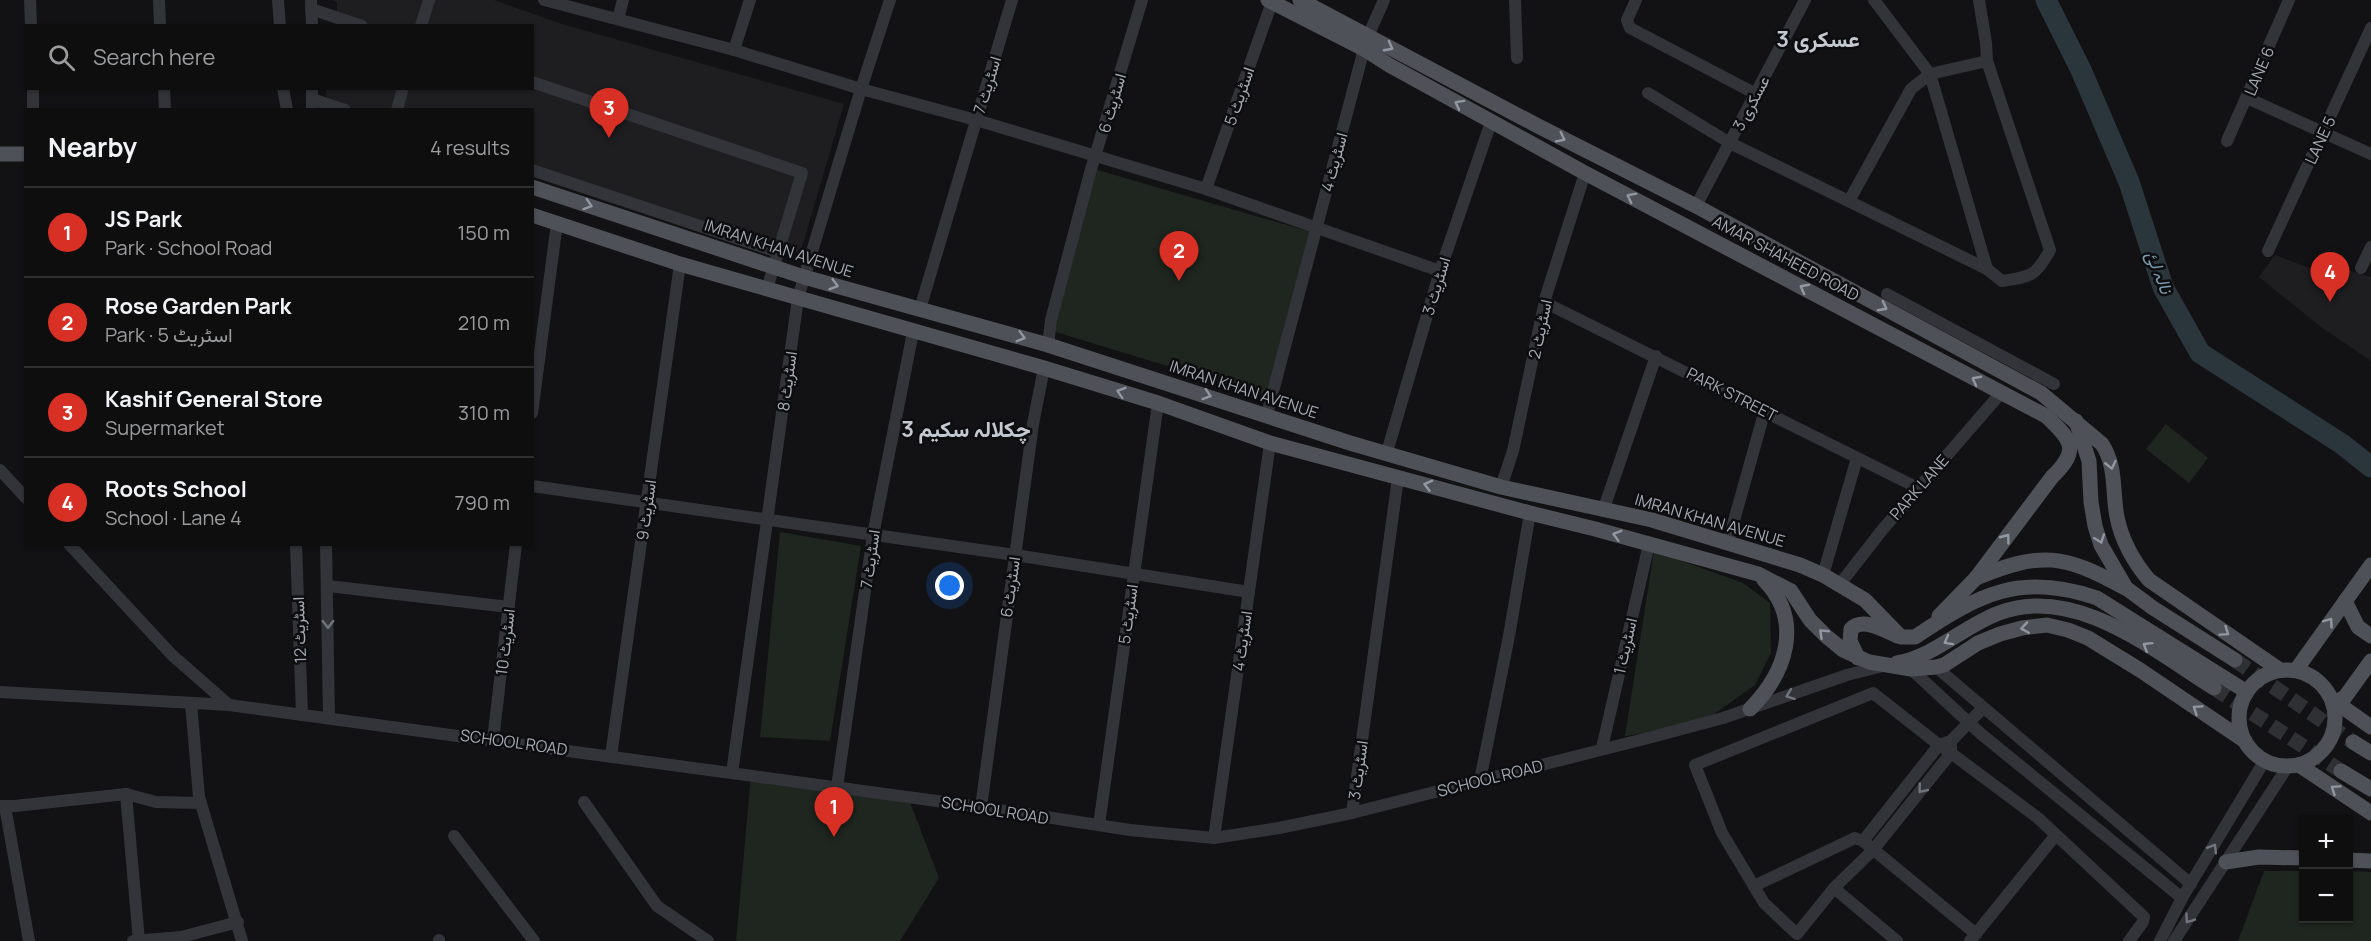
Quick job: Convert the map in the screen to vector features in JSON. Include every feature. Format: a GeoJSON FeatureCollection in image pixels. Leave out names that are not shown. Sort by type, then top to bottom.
{"type":"FeatureCollection","features":[{"type":"Feature","properties":{"kind":"main road","name":"AMAR SHAHEED ROAD"},"geometry":{"type":"LineString","coordinates":[[1300,0],[1491,122],[1585,173],[2001,393],[2076,421],[2108,452],[2113,474],[2117,516],[2123,540],[2134,563],[2149,580],[2170,596],[2280,670]]}},
{"type":"Feature","properties":{"kind":"main road","name":"AMAR SHAHEED ROAD"},"geometry":{"type":"LineString","coordinates":[[1270,1],[1366,43],[1696,206],[1949,335],[2041,393],[2065,433],[2070,448],[2066,463],[2052,477],[1976,578],[1927,629]]}},
{"type":"Feature","properties":{"kind":"main road"},"geometry":{"type":"LineString","coordinates":[[1530,143],[1538,126]]}},
{"type":"Feature","properties":{"kind":"main road"},"geometry":{"type":"LineString","coordinates":[[0,154],[24,154]]}},
{"type":"Feature","properties":{"kind":"main road","name":"IMRAN KHAN AVENUE"},"geometry":{"type":"LineString","coordinates":[[534,188],[776,259],[804,277],[1048,345],[1267,414],[1350,443],[1501,487],[1652,520],[1800,565],[1840,584],[1865,600],[1901,637]]}},
{"type":"Feature","properties":{"kind":"main road"},"geometry":{"type":"LineString","coordinates":[[534,216],[680,264],[1158,403],[1270,443],[1758,574],[1791,591],[1810,620],[1843,650],[1858,658],[1911,669],[1944,666],[1978,643],[2000,634],[2047,625],[2068,630],[2088,638],[2123,659],[2245,741]]}},
{"type":"Feature","properties":{"kind":"main road"},"geometry":{"type":"LineString","coordinates":[[2076,421],[2089,461],[2091,502],[2098,536],[2127,588]]}},
{"type":"Feature","properties":{"kind":"main road"},"geometry":{"type":"LineString","coordinates":[[1976,578],[2008,565],[2039,559],[2063,561],[2090,569],[2127,588],[2153,608],[2235,660]]}},
{"type":"Feature","properties":{"kind":"main road"},"geometry":{"type":"LineString","coordinates":[[2296,670],[2370,568]]}},
{"type":"Feature","properties":{"kind":"main road"},"geometry":{"type":"LineString","coordinates":[[1750,710],[1764,696],[1772,682],[1787,644],[1787,628],[1782,607],[1773,589],[1758,574]]}},
{"type":"Feature","properties":{"kind":"main road"},"geometry":{"type":"LineString","coordinates":[[1858,658],[1850,641],[1851,628],[1855,625],[1866,624],[1901,637],[1915,637],[1996,592],[2044,586],[2072,589],[2097,598],[2247,692]]}},
{"type":"Feature","properties":{"kind":"main road"},"geometry":{"type":"LineString","coordinates":[[2344,601],[2358,627],[2371,636]]}},
{"type":"Feature","properties":{"kind":"main road"},"geometry":{"type":"LineString","coordinates":[[1886,665],[1921,656],[1999,613],[2021,607],[2048,605],[2073,609],[2094,616],[2214,688]]}},
{"type":"Feature","properties":{"kind":"main road"},"geometry":{"type":"LineString","coordinates":[[2334,706],[2345,697],[2371,661]]}},
{"type":"Feature","properties":{"kind":"main road"},"geometry":{"type":"LineString","coordinates":[[2293,765],[2315,757],[2328,744],[2334,733],[2334,706],[2328,691],[2319,681],[2296,670],[2280,670],[2255,681],[2241,703],[2240,729],[2245,741],[2253,752],[2265,760],[2293,765],[2371,813]]}},
{"type":"Feature","properties":{"kind":"main road"},"geometry":{"type":"LineString","coordinates":[[2334,706],[2344,708],[2371,727]]}},
{"type":"Feature","properties":{"kind":"main road"},"geometry":{"type":"LineString","coordinates":[[2353,742],[2371,753]]}},
{"type":"Feature","properties":{"kind":"main road"},"geometry":{"type":"LineString","coordinates":[[2341,771],[2371,789]]}},
{"type":"Feature","properties":{"kind":"main road"},"geometry":{"type":"LineString","coordinates":[[2226,862],[2259,857],[2299,858]]}},
{"type":"Feature","properties":{"kind":"main road"},"geometry":{"type":"LineString","coordinates":[[2353,860],[2371,861]]}},
{"type":"Feature","properties":{"kind":"street"},"geometry":{"type":"LineString","coordinates":[[30,0],[31,24]]}},
{"type":"Feature","properties":{"kind":"street"},"geometry":{"type":"LineString","coordinates":[[159,0],[160,24]]}},
{"type":"Feature","properties":{"kind":"street"},"geometry":{"type":"LineString","coordinates":[[278,0],[280,24]]}},
{"type":"Feature","properties":{"kind":"street"},"geometry":{"type":"LineString","coordinates":[[422,24],[429,0]]}},
{"type":"Feature","properties":{"kind":"street"},"geometry":{"type":"LineString","coordinates":[[544,0],[734,50],[1206,189],[1440,271]]}},
{"type":"Feature","properties":{"kind":"street"},"geometry":{"type":"LineString","coordinates":[[618,19],[623,0]]}},
{"type":"Feature","properties":{"kind":"street"},"geometry":{"type":"LineString","coordinates":[[734,50],[750,0]]}},
{"type":"Feature","properties":{"kind":"street","name":"اسٹریٹ 8"},"geometry":{"type":"LineString","coordinates":[[732,772],[798,298],[890,0]]}},
{"type":"Feature","properties":{"kind":"street","name":"اسٹریٹ 7"},"geometry":{"type":"LineString","coordinates":[[920,309],[1012,0]]}},
{"type":"Feature","properties":{"kind":"street","name":"اسٹریٹ 6"},"geometry":{"type":"LineString","coordinates":[[1048,345],[1051,320],[1142,0]]}},
{"type":"Feature","properties":{"kind":"street","name":"اسٹریٹ 4"},"geometry":{"type":"LineString","coordinates":[[1267,414],[1366,43],[1384,0]]}},
{"type":"Feature","properties":{"kind":"street"},"geometry":{"type":"LineString","coordinates":[[1515,0],[1517,58]]}},
{"type":"Feature","properties":{"kind":"street"},"geometry":{"type":"LineString","coordinates":[[1636,0],[1627,20],[1630,28],[1756,94]]}},
{"type":"Feature","properties":{"kind":"street","name":"عسکری 3"},"geometry":{"type":"LineString","coordinates":[[1696,206],[1805,0]]}},
{"type":"Feature","properties":{"kind":"street"},"geometry":{"type":"LineString","coordinates":[[1874,0],[1929,74],[1988,269]]}},
{"type":"Feature","properties":{"kind":"street"},"geometry":{"type":"LineString","coordinates":[[1648,93],[1730,142],[1988,269],[2002,280],[2025,278],[2040,268],[2050,250],[1987,61],[1979,0]]}},
{"type":"Feature","properties":{"kind":"street","name":"LANE 6"},"geometry":{"type":"LineString","coordinates":[[2227,141],[2289,0]]}},
{"type":"Feature","properties":{"kind":"street","name":"اسٹریٹ 5"},"geometry":{"type":"LineString","coordinates":[[1206,189],[1270,1]]}},
{"type":"Feature","properties":{"kind":"street"},"geometry":{"type":"LineString","coordinates":[[312,24],[311,5],[357,24]]}},
{"type":"Feature","properties":{"kind":"street","name":"LANE 5"},"geometry":{"type":"LineString","coordinates":[[2268,251],[2371,28]]}},
{"type":"Feature","properties":{"kind":"street"},"geometry":{"type":"LineString","coordinates":[[1849,201],[1911,89],[1929,74],[1987,61]]}},
{"type":"Feature","properties":{"kind":"street"},"geometry":{"type":"LineString","coordinates":[[534,83],[802,173],[767,289]]}},
{"type":"Feature","properties":{"kind":"street"},"geometry":{"type":"LineString","coordinates":[[33,90],[33,108]]}},
{"type":"Feature","properties":{"kind":"street"},"geometry":{"type":"LineString","coordinates":[[164,90],[165,108]]}},
{"type":"Feature","properties":{"kind":"street"},"geometry":{"type":"LineString","coordinates":[[283,90],[287,108]]}},
{"type":"Feature","properties":{"kind":"street"},"geometry":{"type":"LineString","coordinates":[[398,108],[402,90]]}},
{"type":"Feature","properties":{"kind":"street"},"geometry":{"type":"LineString","coordinates":[[2247,98],[2371,154]]}},
{"type":"Feature","properties":{"kind":"street"},"geometry":{"type":"LineString","coordinates":[[312,99],[339,108]]}},
{"type":"Feature","properties":{"kind":"street","name":"اسٹریٹ 3"},"geometry":{"type":"LineString","coordinates":[[1387,452],[1440,271],[1491,122]]}},
{"type":"Feature","properties":{"kind":"street"},"geometry":{"type":"LineString","coordinates":[[534,171],[776,259]]}},
{"type":"Feature","properties":{"kind":"street","name":"اسٹریٹ 2"},"geometry":{"type":"LineString","coordinates":[[1501,487],[1513,451],[1546,303],[1585,173]]}},
{"type":"Feature","properties":{"kind":"street"},"geometry":{"type":"LineString","coordinates":[[534,398],[557,223]]}},
{"type":"Feature","properties":{"kind":"street"},"geometry":{"type":"LineString","coordinates":[[2361,268],[2371,247]]}},
{"type":"Feature","properties":{"kind":"street","name":"اسٹریٹ 9"},"geometry":{"type":"LineString","coordinates":[[611,756],[680,264]]}},
{"type":"Feature","properties":{"kind":"street"},"geometry":{"type":"LineString","coordinates":[[1887,294],[1949,335],[2054,384]]}},
{"type":"Feature","properties":{"kind":"street","name":"PARK STREET"},"geometry":{"type":"LineString","coordinates":[[1546,303],[1918,488]]}},
{"type":"Feature","properties":{"kind":"street","name":"اسٹریٹ 7"},"geometry":{"type":"LineString","coordinates":[[837,787],[873,535],[913,332]]}},
{"type":"Feature","properties":{"kind":"street"},"geometry":{"type":"LineString","coordinates":[[1603,511],[1656,356]]}},
{"type":"Feature","properties":{"kind":"street","name":"اسٹریٹ 6"},"geometry":{"type":"LineString","coordinates":[[981,807],[1033,424],[1044,368]]}},
{"type":"Feature","properties":{"kind":"street","name":"PARK LANE"},"geometry":{"type":"LineString","coordinates":[[1840,584],[1918,488],[2001,393]]}},
{"type":"Feature","properties":{"kind":"street","name":"اسٹریٹ 5"},"geometry":{"type":"LineString","coordinates":[[1099,825],[1158,403]]}},
{"type":"Feature","properties":{"kind":"street"},"geometry":{"type":"LineString","coordinates":[[1728,542],[1765,410]]}},
{"type":"Feature","properties":{"kind":"street","name":"اسٹریٹ 4"},"geometry":{"type":"LineString","coordinates":[[1214,838],[1270,443]]}},
{"type":"Feature","properties":{"kind":"street"},"geometry":{"type":"LineString","coordinates":[[1823,575],[1857,458]]}},
{"type":"Feature","properties":{"kind":"street"},"geometry":{"type":"LineString","coordinates":[[0,470],[24,496]]}},
{"type":"Feature","properties":{"kind":"street","name":"اسٹریٹ 3"},"geometry":{"type":"LineString","coordinates":[[1352,813],[1398,478]]}},
{"type":"Feature","properties":{"kind":"street"},"geometry":{"type":"LineString","coordinates":[[534,486],[1015,555],[1249,592]]}},
{"type":"Feature","properties":{"kind":"street"},"geometry":{"type":"LineString","coordinates":[[1480,780],[1509,636],[1530,513]]}},
{"type":"Feature","properties":{"kind":"street","name":"اسٹریٹ 1"},"geometry":{"type":"LineString","coordinates":[[1602,748],[1649,544]]}},
{"type":"Feature","properties":{"kind":"street"},"geometry":{"type":"LineString","coordinates":[[71,546],[172,655],[229,705]]}},
{"type":"Feature","properties":{"kind":"street","name":"اسٹریٹ 12"},"geometry":{"type":"LineString","coordinates":[[296,546],[302,714]]}},
{"type":"Feature","properties":{"kind":"street"},"geometry":{"type":"LineString","coordinates":[[326,546],[329,718]]}},
{"type":"Feature","properties":{"kind":"street","name":"اسٹریٹ 10"},"geometry":{"type":"LineString","coordinates":[[493,740],[516,546]]}},
{"type":"Feature","properties":{"kind":"street"},"geometry":{"type":"LineString","coordinates":[[328,586],[509,607]]}},
{"type":"Feature","properties":{"kind":"street","name":"SCHOOL ROAD"},"geometry":{"type":"LineString","coordinates":[[0,692],[229,705],[732,772],[1099,825],[1188,837],[1214,838],[1352,813],[1652,737],[1750,710],[1847,675],[1886,665]]}},
{"type":"Feature","properties":{"kind":"street"},"geometry":{"type":"LineString","coordinates":[[1936,667],[2191,884]]}},
{"type":"Feature","properties":{"kind":"street"},"geometry":{"type":"LineString","coordinates":[[1911,669],[1969,723],[2182,898]]}},
{"type":"Feature","properties":{"kind":"street"},"geometry":{"type":"LineString","coordinates":[[1947,746],[1874,850],[1834,888],[1797,934],[1764,903],[1722,833],[1695,765],[1873,693],[1947,746],[2038,818],[2144,917],[2144,922],[2129,941]]}},
{"type":"Feature","properties":{"kind":"street"},"geometry":{"type":"LineString","coordinates":[[191,703],[201,802],[242,941]]}},
{"type":"Feature","properties":{"kind":"street"},"geometry":{"type":"LineString","coordinates":[[1863,841],[1983,708]]}},
{"type":"Feature","properties":{"kind":"street"},"geometry":{"type":"LineString","coordinates":[[2160,941],[2182,898],[2265,760]]}},
{"type":"Feature","properties":{"kind":"street"},"geometry":{"type":"LineString","coordinates":[[2174,941],[2293,765]]}},
{"type":"Feature","properties":{"kind":"street"},"geometry":{"type":"LineString","coordinates":[[29,941],[3,806],[126,794],[156,802],[201,802]]}},
{"type":"Feature","properties":{"kind":"street"},"geometry":{"type":"LineString","coordinates":[[126,794],[136,940],[181,937],[238,922]]}},
{"type":"Feature","properties":{"kind":"street"},"geometry":{"type":"LineString","coordinates":[[584,802],[657,906],[708,941]]}},
{"type":"Feature","properties":{"kind":"street"},"geometry":{"type":"LineString","coordinates":[[454,836],[534,941]]}},
{"type":"Feature","properties":{"kind":"street"},"geometry":{"type":"LineString","coordinates":[[1754,886],[1844,841],[1855,838],[1874,850],[1973,938],[2055,836]]}},
{"type":"Feature","properties":{"kind":"street"},"geometry":{"type":"LineString","coordinates":[[1834,888],[1897,941]]}},
{"type":"Feature","properties":{"kind":"shaded area"},"geometry":{"type":"Polygon","coordinates":[[[332,0],[494,0],[562,24],[844,104],[800,254],[534,174],[534,108],[327,108],[326,90],[534,90],[534,24],[337,24],[337,2],[332,0]]]}},
{"type":"Feature","properties":{"kind":"shaded area"},"geometry":{"type":"Polygon","coordinates":[[[1094,169],[1311,232],[1269,397],[1046,329],[1094,169]]]}},
{"type":"Feature","properties":{"kind":"shaded area"},"geometry":{"type":"Polygon","coordinates":[[[2275,255],[2315,270],[2351,271],[2371,277],[2371,361],[2321,327],[2259,277],[2275,255]]]}},
{"type":"Feature","properties":{"kind":"shaded area"},"geometry":{"type":"Polygon","coordinates":[[[2166,424],[2208,458],[2189,483],[2146,449],[2166,424]]]}},
{"type":"Feature","properties":{"kind":"shaded area"},"geometry":{"type":"Polygon","coordinates":[[[780,532],[861,546],[830,741],[760,737],[780,532]]]}},
{"type":"Feature","properties":{"kind":"shaded area"},"geometry":{"type":"Polygon","coordinates":[[[1654,551],[1743,583],[1770,603],[1771,653],[1755,685],[1700,724],[1625,736],[1654,551]]]}},
{"type":"Feature","properties":{"kind":"shaded area"},"geometry":{"type":"Polygon","coordinates":[[[751,775],[908,797],[939,878],[900,941],[736,941],[751,775]]]}},
{"type":"Feature","properties":{"kind":"shaded area"},"geometry":{"type":"Polygon","coordinates":[[[2264,871],[2299,871],[2299,923],[2353,923],[2353,871],[2371,872],[2371,941],[2238,941],[2264,871]]]}},
{"type":"Feature","properties":{"kind":"waterway","name":"نالہ لئ"},"geometry":{"type":"LineString","coordinates":[[2046,0],[2081,70],[2129,182],[2163,287],[2200,353],[2342,444],[2371,467]]}},
{"type":"Feature","properties":{"kind":"tunnel"},"geometry":{"type":"LineString","coordinates":[[2235,660],[2353,742]]}},
{"type":"Feature","properties":{"kind":"tunnel"},"geometry":{"type":"LineString","coordinates":[[2214,688],[2341,771]]}},
{"type":"Feature","properties":{"kind":"place","name":"Kashif General Store"},"geometry":{"type":"Point","coordinates":[609,138]}},
{"type":"Feature","properties":{"kind":"place","name":"Rose Garden Park"},"geometry":{"type":"Point","coordinates":[1179,281]}},
{"type":"Feature","properties":{"kind":"place","name":"Roots School"},"geometry":{"type":"Point","coordinates":[2330,302]}},
{"type":"Feature","properties":{"kind":"place","name":"JS Park"},"geometry":{"type":"Point","coordinates":[834,837]}},
{"type":"Feature","properties":{"kind":"district","name":"عسکری 3"},"geometry":{"type":"Point","coordinates":[1818,39]}},
{"type":"Feature","properties":{"kind":"district","name":"چکلالہ سکیم 3"},"geometry":{"type":"Point","coordinates":[966,429]}}]}
